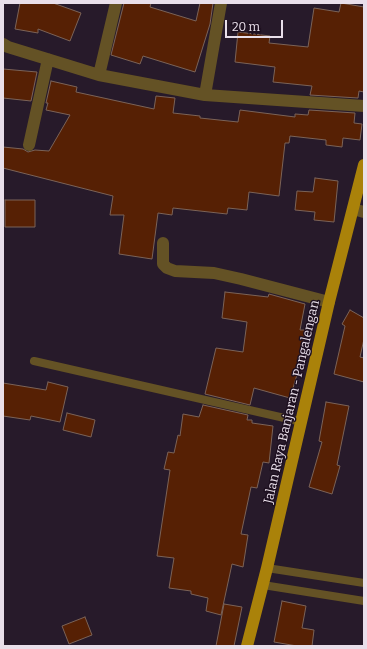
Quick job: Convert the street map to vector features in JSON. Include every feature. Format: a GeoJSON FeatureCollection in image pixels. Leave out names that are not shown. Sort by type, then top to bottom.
{"type":"FeatureCollection","features":[{"type":"Feature","properties":{"kind":"main road","name":"Jalan Raya Banjaran - Pangalengan"},"geometry":{"type":"LineString","coordinates":[[247,646],[302,422],[329,302],[358,210],[364,165]]}},
{"type":"Feature","properties":{"kind":"street"},"geometry":{"type":"LineString","coordinates":[[99,75],[116,3]]}},
{"type":"Feature","properties":{"kind":"street"},"geometry":{"type":"LineString","coordinates":[[205,95],[221,3]]}},
{"type":"Feature","properties":{"kind":"street"},"geometry":{"type":"LineString","coordinates":[[3,44],[48,60],[99,75],[205,95],[364,106]]}},
{"type":"Feature","properties":{"kind":"street"},"geometry":{"type":"LineString","coordinates":[[29,145],[48,60]]}},
{"type":"Feature","properties":{"kind":"street"},"geometry":{"type":"LineString","coordinates":[[163,243],[163,264],[167,268],[175,271],[214,274],[241,279],[329,302]]}},
{"type":"Feature","properties":{"kind":"lane"},"geometry":{"type":"LineString","coordinates":[[34,361],[302,422]]}},
{"type":"Feature","properties":{"kind":"lane"},"geometry":{"type":"LineString","coordinates":[[267,568],[364,583]]}},
{"type":"Feature","properties":{"kind":"lane"},"geometry":{"type":"LineString","coordinates":[[263,585],[364,602]]}},
{"type":"Feature","properties":{"kind":"building"},"geometry":{"type":"Polygon","coordinates":[[[20,3],[53,3],[81,13],[70,41],[38,29],[38,33],[15,29],[20,3]]]}},
{"type":"Feature","properties":{"kind":"building"},"geometry":{"type":"Polygon","coordinates":[[[124,3],[151,3],[150,7],[196,21],[200,3],[213,3],[210,24],[195,72],[143,56],[140,64],[111,55],[124,3]]]}},
{"type":"Feature","properties":{"kind":"building"},"geometry":{"type":"Polygon","coordinates":[[[341,3],[364,7],[364,92],[359,91],[358,98],[310,95],[312,86],[273,82],[275,67],[235,62],[238,32],[270,36],[269,43],[308,47],[314,8],[339,12],[341,3]]]}},
{"type":"Feature","properties":{"kind":"building"},"geometry":{"type":"Polygon","coordinates":[[[3,69],[37,72],[31,101],[3,98],[3,69]]]}},
{"type":"Feature","properties":{"kind":"building"},"geometry":{"type":"Polygon","coordinates":[[[51,81],[77,87],[76,92],[154,109],[156,96],[175,98],[173,113],[200,116],[200,118],[238,122],[240,110],[295,117],[295,114],[308,115],[309,110],[355,113],[354,123],[362,124],[360,140],[343,138],[342,147],[326,145],[326,140],[290,136],[289,143],[285,143],[279,196],[249,192],[247,210],[228,208],[227,214],[173,208],[172,215],[158,213],[152,259],[119,254],[124,215],[110,215],[113,196],[3,168],[3,147],[23,149],[28,152],[35,150],[49,151],[70,115],[46,110],[51,81]]]}},
{"type":"Feature","properties":{"kind":"building"},"geometry":{"type":"Polygon","coordinates":[[[315,178],[338,181],[334,222],[314,220],[315,212],[295,210],[297,191],[313,192],[315,178]]]}},
{"type":"Feature","properties":{"kind":"building"},"geometry":{"type":"Polygon","coordinates":[[[5,200],[35,200],[35,227],[5,227],[5,200]]]}},
{"type":"Feature","properties":{"kind":"building"},"geometry":{"type":"Polygon","coordinates":[[[225,292],[268,297],[269,294],[305,304],[300,330],[305,330],[302,358],[290,398],[254,388],[250,405],[205,394],[216,348],[243,352],[247,322],[222,318],[225,292]]]}},
{"type":"Feature","properties":{"kind":"building"},"geometry":{"type":"Polygon","coordinates":[[[350,310],[364,318],[364,339],[360,357],[364,358],[364,382],[334,374],[345,326],[342,324],[350,310]]]}},
{"type":"Feature","properties":{"kind":"building"},"geometry":{"type":"Polygon","coordinates":[[[48,382],[68,387],[60,422],[31,416],[30,420],[3,416],[3,383],[46,390],[48,382]]]}},
{"type":"Feature","properties":{"kind":"building"},"geometry":{"type":"Polygon","coordinates":[[[326,402],[349,406],[337,465],[340,466],[332,494],[309,487],[322,442],[319,441],[326,402]]]}},
{"type":"Feature","properties":{"kind":"building"},"geometry":{"type":"Polygon","coordinates":[[[203,405],[248,415],[247,420],[252,420],[252,423],[273,426],[269,463],[263,462],[257,488],[251,487],[241,534],[248,535],[243,567],[232,564],[221,615],[206,611],[208,598],[191,594],[191,591],[169,588],[174,558],[157,556],[170,470],[164,469],[168,452],[174,453],[178,435],[180,436],[183,414],[199,417],[203,405]]]}},
{"type":"Feature","properties":{"kind":"building"},"geometry":{"type":"Polygon","coordinates":[[[67,413],[95,420],[91,437],[63,430],[67,413]]]}},
{"type":"Feature","properties":{"kind":"building"},"geometry":{"type":"Polygon","coordinates":[[[282,601],[306,606],[302,628],[314,630],[312,646],[297,646],[274,642],[282,601]]]}},
{"type":"Feature","properties":{"kind":"building"},"geometry":{"type":"Polygon","coordinates":[[[224,604],[242,607],[234,646],[216,646],[224,604]]]}},
{"type":"Feature","properties":{"kind":"building"},"geometry":{"type":"Polygon","coordinates":[[[85,617],[92,635],[69,644],[62,626],[85,617]]]}}]}
